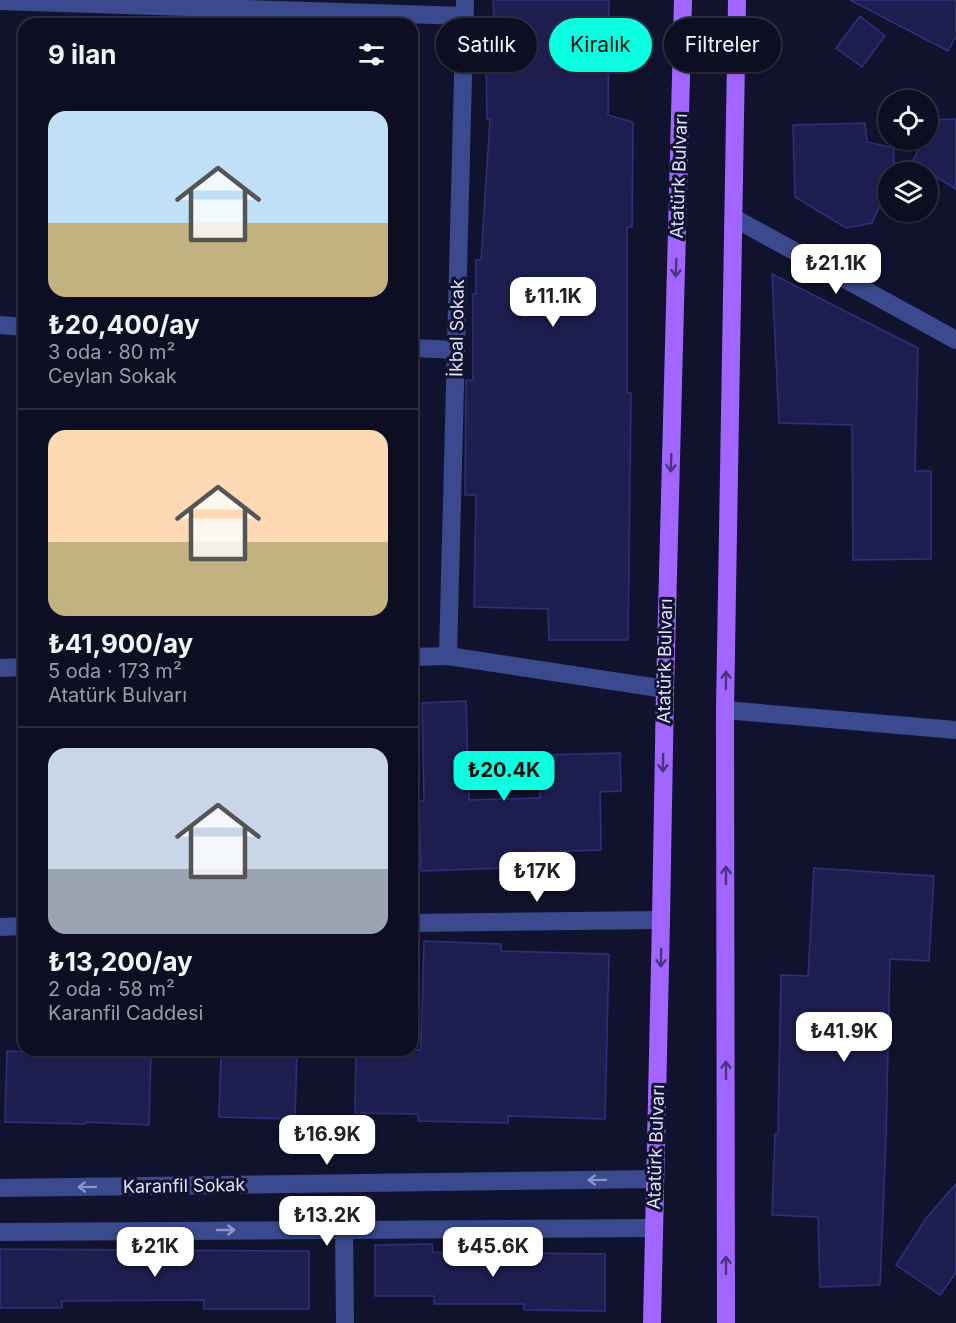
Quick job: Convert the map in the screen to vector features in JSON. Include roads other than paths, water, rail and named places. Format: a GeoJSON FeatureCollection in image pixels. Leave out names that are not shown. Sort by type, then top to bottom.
{"type":"FeatureCollection","features":[{"type":"Feature","properties":{"kind":"main road","name":"Atatürk Bulvarı"},"geometry":{"type":"LineString","coordinates":[[652,1323],[665,689],[683,0]]}},
{"type":"Feature","properties":{"kind":"main road"},"geometry":{"type":"LineString","coordinates":[[726,1323],[725,710],[737,0]]}},
{"type":"Feature","properties":{"kind":"street"},"geometry":{"type":"LineString","coordinates":[[0,1],[465,8]]}},
{"type":"Feature","properties":{"kind":"street","name":"İkbal Sokak"},"geometry":{"type":"LineString","coordinates":[[448,657],[465,8]]}},
{"type":"Feature","properties":{"kind":"street"},"geometry":{"type":"LineString","coordinates":[[734,218],[956,340]]}},
{"type":"Feature","properties":{"kind":"street"},"geometry":{"type":"LineString","coordinates":[[0,326],[18,327]]}},
{"type":"Feature","properties":{"kind":"street"},"geometry":{"type":"LineString","coordinates":[[418,348],[456,350]]}},
{"type":"Feature","properties":{"kind":"street"},"geometry":{"type":"LineString","coordinates":[[418,657],[448,657],[665,689]]}},
{"type":"Feature","properties":{"kind":"street"},"geometry":{"type":"LineString","coordinates":[[0,668],[18,667]]}},
{"type":"Feature","properties":{"kind":"street"},"geometry":{"type":"LineString","coordinates":[[725,710],[956,730]]}},
{"type":"Feature","properties":{"kind":"street"},"geometry":{"type":"LineString","coordinates":[[418,922],[662,920]]}},
{"type":"Feature","properties":{"kind":"street"},"geometry":{"type":"LineString","coordinates":[[0,927],[18,926]]}},
{"type":"Feature","properties":{"kind":"street","name":"Karanfil Sokak"},"geometry":{"type":"LineString","coordinates":[[0,1188],[655,1179]]}},
{"type":"Feature","properties":{"kind":"street"},"geometry":{"type":"LineString","coordinates":[[0,1232],[653,1228]]}},
{"type":"Feature","properties":{"kind":"street"},"geometry":{"type":"LineString","coordinates":[[344,1229],[345,1323]]}}]}
